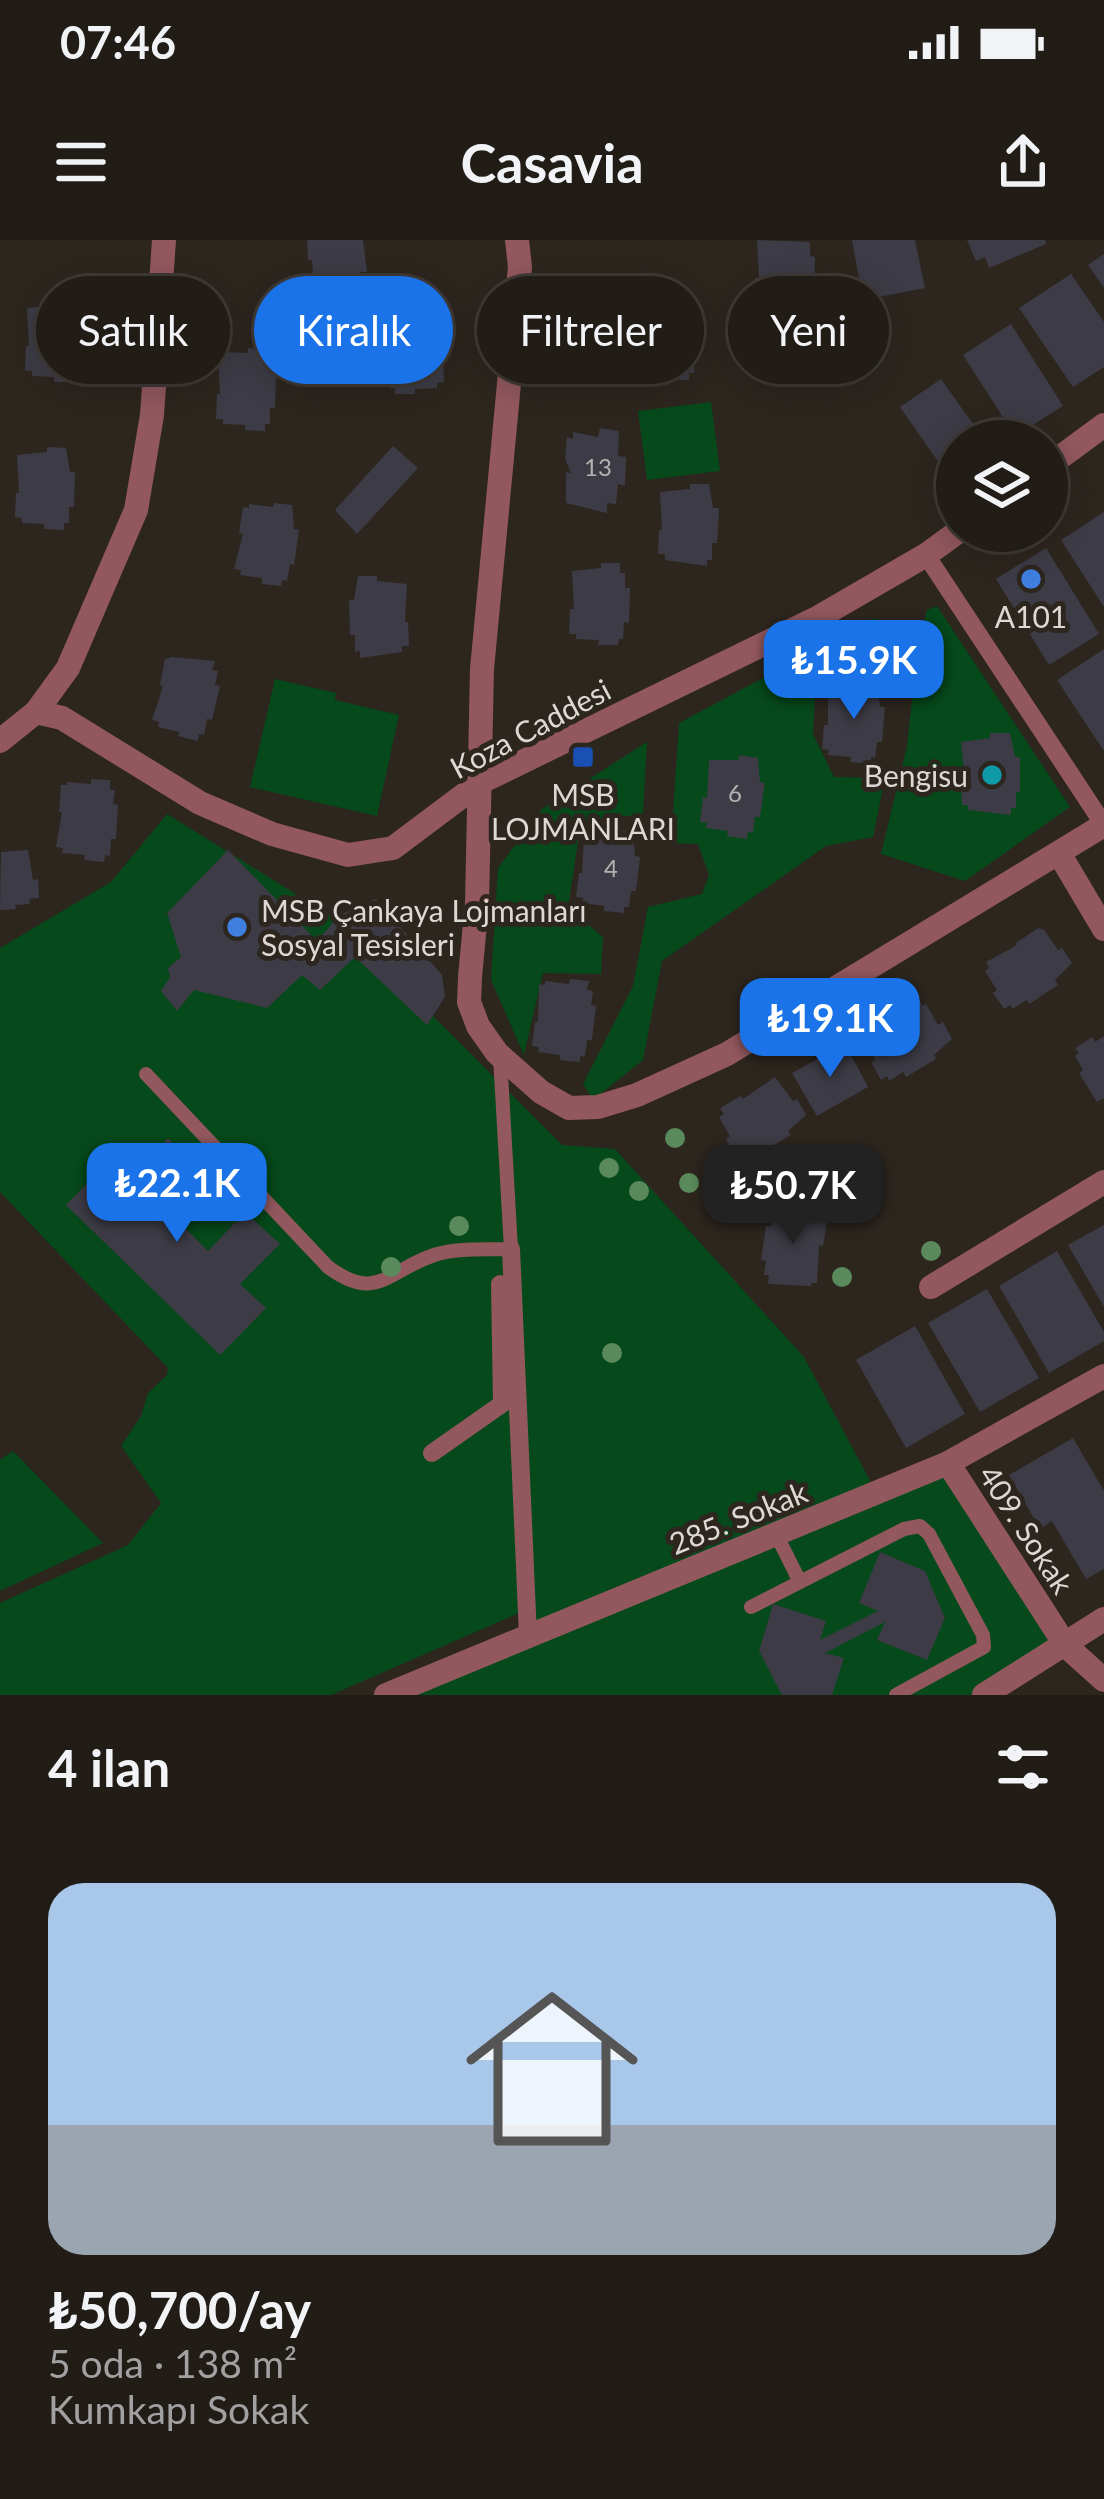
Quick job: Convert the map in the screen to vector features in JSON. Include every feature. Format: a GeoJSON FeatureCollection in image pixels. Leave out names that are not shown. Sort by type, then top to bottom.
{"type":"FeatureCollection","features":[{"type":"Feature","properties":{"kind":"street"},"geometry":{"type":"LineString","coordinates":[[0,741],[36,712],[68,668],[136,510],[152,416],[164,240]]}},
{"type":"Feature","properties":{"kind":"street"},"geometry":{"type":"LineString","coordinates":[[517,240],[520,267],[482,669],[469,1002],[478,1026],[500,1056],[542,1093],[569,1108],[598,1107],[637,1095],[727,1054],[1104,825],[926,555]]}},
{"type":"Feature","properties":{"kind":"street"},"geometry":{"type":"LineString","coordinates":[[1068,451],[1104,425]]}},
{"type":"Feature","properties":{"kind":"street","name":"Koza Caddesi"},"geometry":{"type":"LineString","coordinates":[[36,712],[71,722],[200,803],[272,834],[334,854],[361,856],[393,848],[481,782],[819,617],[936,548]]}},
{"type":"Feature","properties":{"kind":"street"},"geometry":{"type":"LineString","coordinates":[[1060,855],[1104,929]]}},
{"type":"Feature","properties":{"kind":"street"},"geometry":{"type":"LineString","coordinates":[[931,1287],[1104,1182]]}},
{"type":"Feature","properties":{"kind":"street"},"geometry":{"type":"LineString","coordinates":[[432,1453],[502,1404],[500,1262],[511,1254]]}},
{"type":"Feature","properties":{"kind":"street"},"geometry":{"type":"LineString","coordinates":[[511,1254],[528,1636]]}},
{"type":"Feature","properties":{"kind":"street","name":"285. Sokak"},"geometry":{"type":"LineString","coordinates":[[391,1694],[948,1463],[1104,1376]]}},
{"type":"Feature","properties":{"kind":"street","name":"409. Sokak"},"geometry":{"type":"LineString","coordinates":[[948,1463],[1066,1646],[1104,1680]]}},
{"type":"Feature","properties":{"kind":"street"},"geometry":{"type":"LineString","coordinates":[[984,1695],[1104,1619]]}},
{"type":"Feature","properties":{"kind":"lane"},"geometry":{"type":"LineString","coordinates":[[146,1074],[328,1267],[350,1283],[369,1284],[457,1250],[511,1254],[500,1056]]}},
{"type":"Feature","properties":{"kind":"lane"},"geometry":{"type":"LineString","coordinates":[[751,1607],[904,1529],[920,1526],[929,1534],[984,1647],[896,1695]]}},
{"type":"Feature","properties":{"kind":"lane"},"geometry":{"type":"LineString","coordinates":[[776,1534],[800,1582]]}},
{"type":"Feature","properties":{"kind":"green space"},"geometry":{"type":"Polygon","coordinates":[[[711,402],[720,471],[647,480],[638,411],[711,402]]]}},
{"type":"Feature","properties":{"kind":"green space"},"geometry":{"type":"Polygon","coordinates":[[[937,606],[1070,807],[965,881],[881,854],[907,746],[918,646],[927,610],[937,606]]]}},
{"type":"Feature","properties":{"kind":"green space"},"geometry":{"type":"Polygon","coordinates":[[[875,618],[906,665],[816,680],[813,734],[834,777],[885,778],[873,837],[826,846],[662,961],[643,1060],[593,1100],[583,1084],[633,986],[648,907],[702,894],[709,875],[698,844],[671,843],[679,723],[875,618]]]}},
{"type":"Feature","properties":{"kind":"green space"},"geometry":{"type":"Polygon","coordinates":[[[275,679],[399,715],[377,816],[250,787],[275,679]]]}},
{"type":"Feature","properties":{"kind":"green space"},"geometry":{"type":"Polygon","coordinates":[[[647,742],[643,814],[581,822],[568,908],[603,937],[601,974],[543,973],[524,1055],[491,980],[498,868],[542,809],[647,742]]]}},
{"type":"Feature","properties":{"kind":"green space"},"geometry":{"type":"Polygon","coordinates":[[[167,814],[336,919],[562,1145],[615,1149],[804,1357],[876,1492],[948,1463],[1066,1646],[984,1695],[395,1695],[521,1639],[519,1613],[331,1695],[0,1695],[0,1603],[128,1545],[161,1503],[121,1446],[141,1416],[148,1393],[168,1368],[0,1192],[0,948],[111,882],[167,814]]]}},
{"type":"Feature","properties":{"kind":"green space"},"geometry":{"type":"Polygon","coordinates":[[[13,1451],[103,1543],[0,1591],[0,1460],[13,1451]]]}},
{"type":"Feature","properties":{"kind":"building"},"geometry":{"type":"Polygon","coordinates":[[[307,240],[363,240],[367,272],[313,276],[312,260],[308,260],[307,240]]]}},
{"type":"Feature","properties":{"kind":"building"},"geometry":{"type":"Polygon","coordinates":[[[757,240],[810,242],[814,276],[759,276],[757,240]]]}},
{"type":"Feature","properties":{"kind":"building"},"geometry":{"type":"Polygon","coordinates":[[[852,240],[915,240],[925,288],[889,295],[889,276],[859,276],[852,240]]]}},
{"type":"Feature","properties":{"kind":"building"},"geometry":{"type":"Polygon","coordinates":[[[967,240],[1045,240],[1046,244],[989,268],[985,257],[976,261],[967,240]]]}},
{"type":"Feature","properties":{"kind":"building"},"geometry":{"type":"Polygon","coordinates":[[[1104,254],[1104,288],[1088,265],[1104,254]]]}},
{"type":"Feature","properties":{"kind":"building"},"geometry":{"type":"Polygon","coordinates":[[[1071,274],[1104,322],[1104,367],[1073,387],[1019,308],[1071,274]]]}},
{"type":"Feature","properties":{"kind":"building"},"geometry":{"type":"Polygon","coordinates":[[[36,307],[36,376],[25,370],[27,308],[36,307]]]}},
{"type":"Feature","properties":{"kind":"building"},"geometry":{"type":"Polygon","coordinates":[[[1011,324],[1063,406],[1041,420],[1005,420],[963,355],[1011,324]]]}},
{"type":"Feature","properties":{"kind":"building"},"geometry":{"type":"Polygon","coordinates":[[[248,348],[254,348],[254,384],[276,384],[275,408],[270,408],[265,431],[245,430],[245,425],[216,419],[219,384],[230,384],[230,352],[248,353],[248,348]]]}},
{"type":"Feature","properties":{"kind":"building"},"geometry":{"type":"Polygon","coordinates":[[[941,379],[970,420],[936,420],[936,459],[900,407],[941,379]]]}},
{"type":"Feature","properties":{"kind":"building"},"geometry":{"type":"Polygon","coordinates":[[[390,384],[437,384],[437,388],[415,389],[415,394],[395,394],[395,388],[390,384]]]}},
{"type":"Feature","properties":{"kind":"building"},"geometry":{"type":"Polygon","coordinates":[[[600,428],[619,431],[618,456],[626,457],[625,486],[618,484],[616,504],[607,503],[607,513],[566,503],[566,472],[571,474],[565,458],[567,437],[573,439],[573,432],[598,437],[600,428]]]}},
{"type":"Feature","properties":{"kind":"building"},"geometry":{"type":"Polygon","coordinates":[[[393,446],[418,468],[357,534],[335,510],[393,446]]]}},
{"type":"Feature","properties":{"kind":"building"},"geometry":{"type":"Polygon","coordinates":[[[47,447],[66,448],[70,472],[75,472],[74,507],[69,507],[64,530],[44,529],[44,524],[22,523],[22,518],[15,517],[17,455],[47,452],[47,447]]]}},
{"type":"Feature","properties":{"kind":"building"},"geometry":{"type":"Polygon","coordinates":[[[690,484],[709,484],[713,508],[719,508],[717,543],[712,543],[712,560],[707,560],[707,566],[665,560],[665,554],[658,554],[660,492],[690,489],[690,484]]]}},
{"type":"Feature","properties":{"kind":"building"},"geometry":{"type":"Polygon","coordinates":[[[274,503],[292,505],[294,529],[299,530],[294,565],[290,564],[287,581],[282,580],[281,586],[262,584],[262,578],[240,575],[241,570],[234,569],[243,534],[239,533],[243,507],[273,507],[274,503]]]}},
{"type":"Feature","properties":{"kind":"building"},"geometry":{"type":"Polygon","coordinates":[[[1104,512],[1104,607],[1068,551],[1068,535],[1104,512]]]}},
{"type":"Feature","properties":{"kind":"building"},"geometry":{"type":"Polygon","coordinates":[[[1040,552],[1048,552],[1099,634],[1049,665],[996,579],[1040,552]]]}},
{"type":"Feature","properties":{"kind":"building"},"geometry":{"type":"Polygon","coordinates":[[[601,563],[620,563],[625,588],[630,588],[629,623],[624,622],[618,645],[598,645],[599,640],[569,634],[570,609],[574,609],[572,571],[601,568],[601,563]]]}},
{"type":"Feature","properties":{"kind":"building"},"geometry":{"type":"Polygon","coordinates":[[[358,576],[407,584],[409,646],[402,646],[402,652],[360,658],[360,651],[355,652],[349,600],[354,600],[358,576]]]}},
{"type":"Feature","properties":{"kind":"building"},"geometry":{"type":"Polygon","coordinates":[[[1104,649],[1104,751],[1057,680],[1104,649]]]}},
{"type":"Feature","properties":{"kind":"building"},"geometry":{"type":"Polygon","coordinates":[[[165,659],[215,661],[215,685],[220,686],[212,720],[207,719],[198,741],[158,727],[159,722],[152,720],[163,686],[165,659]]]}},
{"type":"Feature","properties":{"kind":"building"},"geometry":{"type":"Polygon","coordinates":[[[859,681],[877,683],[880,707],[885,707],[882,742],[877,742],[870,764],[850,762],[851,757],[828,755],[829,750],[822,749],[824,725],[828,725],[828,687],[834,683],[858,686],[859,681]]]}},
{"type":"Feature","properties":{"kind":"building","name":"Bengisu"},"geometry":{"type":"Polygon","coordinates":[[[990,733],[1010,733],[1015,757],[1020,757],[1020,792],[1016,792],[1011,815],[968,810],[968,805],[962,805],[961,742],[990,738],[990,733]]]}},
{"type":"Feature","properties":{"kind":"building"},"geometry":{"type":"Polygon","coordinates":[[[739,755],[758,758],[760,782],[765,783],[760,817],[755,817],[747,839],[727,836],[728,831],[706,828],[707,823],[700,822],[709,760],[739,760],[739,755]]]}},
{"type":"Feature","properties":{"kind":"building"},"geometry":{"type":"Polygon","coordinates":[[[91,779],[110,780],[110,790],[115,790],[113,804],[118,805],[116,839],[111,839],[110,856],[105,855],[104,862],[84,860],[85,855],[62,853],[63,848],[56,847],[61,785],[91,784],[91,779]]]}},
{"type":"Feature","properties":{"kind":"building"},"geometry":{"type":"Polygon","coordinates":[[[614,830],[633,832],[635,856],[640,857],[636,891],[631,891],[624,913],[604,911],[604,906],[582,903],[583,898],[576,897],[584,835],[614,835],[614,830]]]}},
{"type":"Feature","properties":{"kind":"building"},"geometry":{"type":"Polygon","coordinates":[[[28,850],[39,898],[15,905],[16,909],[0,910],[1,852],[28,850]]]}},
{"type":"Feature","properties":{"kind":"building","name":"MSB Çankaya Lojmanları Sosyal Tesisleri"},"geometry":{"type":"Polygon","coordinates":[[[228,850],[317,941],[340,915],[376,899],[442,975],[445,997],[427,1025],[355,957],[320,990],[302,975],[267,1008],[194,990],[177,1011],[161,991],[170,977],[168,968],[181,957],[167,913],[228,850]]]}},
{"type":"Feature","properties":{"kind":"building"},"geometry":{"type":"Polygon","coordinates":[[[1038,928],[1072,963],[1055,980],[1058,985],[1029,1004],[1027,1000],[1004,1009],[993,993],[997,990],[985,971],[989,968],[986,962],[1038,928]]]}},
{"type":"Feature","properties":{"kind":"building"},"geometry":{"type":"Polygon","coordinates":[[[570,979],[589,981],[591,1005],[596,1006],[592,1040],[587,1040],[580,1062],[560,1060],[560,1055],[538,1052],[539,1047],[532,1046],[539,984],[569,984],[570,979]]]}},
{"type":"Feature","properties":{"kind":"building"},"geometry":{"type":"Polygon","coordinates":[[[920,1001],[938,1025],[943,1022],[952,1039],[934,1055],[936,1059],[906,1077],[903,1072],[889,1081],[887,1076],[881,1080],[871,1062],[875,1060],[864,1040],[869,1038],[865,1032],[889,1023],[920,1001]]]}},
{"type":"Feature","properties":{"kind":"building"},"geometry":{"type":"Polygon","coordinates":[[[1104,1036],[1104,1098],[1097,1102],[1079,1073],[1083,1070],[1075,1048],[1092,1037],[1095,1042],[1104,1036]]]}},
{"type":"Feature","properties":{"kind":"building"},"geometry":{"type":"Polygon","coordinates":[[[845,1044],[868,1087],[817,1116],[792,1073],[845,1044]]]}},
{"type":"Feature","properties":{"kind":"building"},"geometry":{"type":"Polygon","coordinates":[[[775,1077],[806,1115],[788,1131],[791,1135],[760,1153],[758,1149],[735,1156],[719,1117],[724,1114],[720,1108],[775,1077]]]}},
{"type":"Feature","properties":{"kind":"building"},"geometry":{"type":"Polygon","coordinates":[[[168,1138],[202,1171],[165,1208],[208,1251],[245,1212],[280,1244],[240,1284],[266,1308],[220,1355],[66,1205],[109,1161],[129,1179],[168,1138]]]}},
{"type":"Feature","properties":{"kind":"building"},"geometry":{"type":"Polygon","coordinates":[[[780,1204],[799,1207],[798,1212],[821,1216],[820,1221],[827,1222],[823,1246],[819,1245],[817,1283],[811,1286],[768,1284],[769,1275],[764,1275],[766,1261],[761,1260],[766,1226],[771,1226],[780,1204]]]}},
{"type":"Feature","properties":{"kind":"building"},"geometry":{"type":"Polygon","coordinates":[[[1104,1225],[1104,1307],[1068,1245],[1104,1225]]]}},
{"type":"Feature","properties":{"kind":"building"},"geometry":{"type":"Polygon","coordinates":[[[1057,1251],[1104,1332],[1104,1341],[1049,1373],[999,1286],[1057,1251]]]}},
{"type":"Feature","properties":{"kind":"building"},"geometry":{"type":"Polygon","coordinates":[[[987,1289],[1039,1378],[980,1412],[928,1323],[987,1289]]]}},
{"type":"Feature","properties":{"kind":"building"},"geometry":{"type":"Polygon","coordinates":[[[915,1326],[965,1414],[906,1448],[856,1360],[915,1326]]]}},
{"type":"Feature","properties":{"kind":"building"},"geometry":{"type":"Polygon","coordinates":[[[1073,1438],[1104,1491],[1104,1569],[1086,1579],[1052,1521],[1040,1529],[1009,1475],[1073,1438]]]}},
{"type":"Feature","properties":{"kind":"building"},"geometry":{"type":"Polygon","coordinates":[[[880,1552],[925,1571],[945,1618],[927,1660],[877,1640],[885,1622],[825,1653],[844,1658],[832,1695],[782,1695],[759,1651],[773,1604],[826,1621],[820,1640],[878,1611],[859,1603],[880,1552]]]}},
{"type":"Feature","properties":{"kind":"place","name":"A101"},"geometry":{"type":"Point","coordinates":[1031,579]}},
{"type":"Feature","properties":{"kind":"place","name":"MSB LOJMANLARI"},"geometry":{"type":"Point","coordinates":[583,757]}},
{"type":"Feature","properties":{"kind":"place","name":"Bengisu"},"geometry":{"type":"Point","coordinates":[992,775]}},
{"type":"Feature","properties":{"kind":"place","name":"MSB Çankaya Lojmanları Sosyal Tesisleri"},"geometry":{"type":"Point","coordinates":[237,927]}}]}
